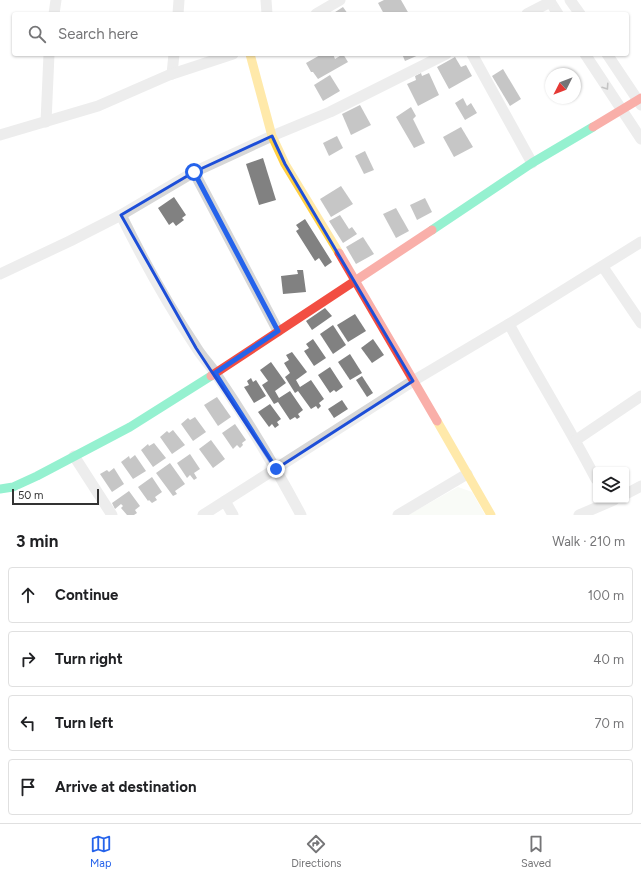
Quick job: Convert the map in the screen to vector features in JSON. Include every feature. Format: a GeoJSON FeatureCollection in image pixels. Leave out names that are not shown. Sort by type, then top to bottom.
{"type":"FeatureCollection","features":[{"type":"Feature","properties":{"kind":"street"},"geometry":{"type":"LineString","coordinates":[[54,12],[56,0]]}},
{"type":"Feature","properties":{"kind":"street"},"geometry":{"type":"LineString","coordinates":[[178,12],[179,0]]}},
{"type":"Feature","properties":{"kind":"street"},"geometry":{"type":"LineString","coordinates":[[266,0],[267,12]]}},
{"type":"Feature","properties":{"kind":"street"},"geometry":{"type":"LineString","coordinates":[[319,12],[340,0]]}},
{"type":"Feature","properties":{"kind":"street"},"geometry":{"type":"LineString","coordinates":[[570,0],[579,12]]}},
{"type":"Feature","properties":{"kind":"street"},"geometry":{"type":"LineString","coordinates":[[531,12],[550,1],[557,12]]}},
{"type":"Feature","properties":{"kind":"street"},"geometry":{"type":"LineString","coordinates":[[46,122],[50,56]]}},
{"type":"Feature","properties":{"kind":"street"},"geometry":{"type":"LineString","coordinates":[[172,74],[174,56]]}},
{"type":"Feature","properties":{"kind":"street"},"geometry":{"type":"LineString","coordinates":[[0,136],[98,106],[172,74],[227,56]]}},
{"type":"Feature","properties":{"kind":"street"},"geometry":{"type":"LineString","coordinates":[[251,56],[272,136],[285,164],[356,281],[491,515]]}},
{"type":"Feature","properties":{"kind":"street"},"geometry":{"type":"LineString","coordinates":[[0,274],[121,215],[194,172],[272,136],[330,112],[442,56]]}},
{"type":"Feature","properties":{"kind":"street"},"geometry":{"type":"LineString","coordinates":[[473,56],[532,162]]}},
{"type":"Feature","properties":{"kind":"street"},"geometry":{"type":"LineString","coordinates":[[586,56],[641,139]]}},
{"type":"Feature","properties":{"kind":"street"},"geometry":{"type":"LineString","coordinates":[[0,489],[13,487],[130,427],[356,281],[532,162],[640,101],[608,56]]}},
{"type":"Feature","properties":{"kind":"street"},"geometry":{"type":"LineString","coordinates":[[194,172],[278,331]]}},
{"type":"Feature","properties":{"kind":"street"},"geometry":{"type":"LineString","coordinates":[[121,215],[164,296],[196,348],[215,373],[276,469],[301,515]]}},
{"type":"Feature","properties":{"kind":"street"},"geometry":{"type":"LineString","coordinates":[[203,515],[413,381],[641,242]]}},
{"type":"Feature","properties":{"kind":"street"},"geometry":{"type":"LineString","coordinates":[[603,266],[641,323]]}},
{"type":"Feature","properties":{"kind":"street"},"geometry":{"type":"LineString","coordinates":[[508,324],[576,440],[593,473]]}},
{"type":"Feature","properties":{"kind":"street"},"geometry":{"type":"LineString","coordinates":[[576,440],[641,396]]}},
{"type":"Feature","properties":{"kind":"street"},"geometry":{"type":"LineString","coordinates":[[74,456],[112,515]]}},
{"type":"Feature","properties":{"kind":"street"},"geometry":{"type":"LineString","coordinates":[[398,515],[467,474]]}},
{"type":"Feature","properties":{"kind":"street"},"geometry":{"type":"LineString","coordinates":[[629,492],[641,486]]}},
{"type":"Feature","properties":{"kind":"street"},"geometry":{"type":"LineString","coordinates":[[225,501],[233,515]]}},
{"type":"Feature","properties":{"kind":"street"},"geometry":{"type":"LineString","coordinates":[[579,515],[606,503]]}},
{"type":"Feature","properties":{"kind":"highlighted area"},"geometry":{"type":"Polygon","coordinates":[[[272,136],[285,164],[413,381],[276,469],[196,348],[121,215],[194,172],[272,136]]]}},
{"type":"Feature","properties":{"kind":"shaded area"},"geometry":{"type":"Polygon","coordinates":[[[458,487],[472,492],[485,515],[408,515],[458,487]]]}},
{"type":"Feature","properties":{"kind":"building"},"geometry":{"type":"Polygon","coordinates":[[[384,0],[401,0],[408,12],[383,12],[378,3],[384,0]]]}},
{"type":"Feature","properties":{"kind":"building"},"geometry":{"type":"Polygon","coordinates":[[[343,7],[347,12],[335,12],[343,7]]]}},
{"type":"Feature","properties":{"kind":"building"},"geometry":{"type":"Polygon","coordinates":[[[318,56],[334,56],[335,59],[340,56],[344,56],[348,62],[318,79],[313,72],[311,72],[306,63],[318,56]]]}},
{"type":"Feature","properties":{"kind":"building"},"geometry":{"type":"Polygon","coordinates":[[[403,56],[416,56],[405,61],[403,56]]]}},
{"type":"Feature","properties":{"kind":"building"},"geometry":{"type":"Polygon","coordinates":[[[455,57],[461,67],[466,65],[472,76],[449,89],[437,67],[455,57]]]}},
{"type":"Feature","properties":{"kind":"building"},"geometry":{"type":"Polygon","coordinates":[[[503,69],[521,99],[510,106],[492,76],[503,69]]]}},
{"type":"Feature","properties":{"kind":"building"},"geometry":{"type":"Polygon","coordinates":[[[421,73],[422,76],[429,73],[439,95],[418,106],[407,84],[416,80],[415,76],[421,73]]]}},
{"type":"Feature","properties":{"kind":"building"},"geometry":{"type":"Polygon","coordinates":[[[330,75],[340,91],[323,101],[314,85],[330,75]]]}},
{"type":"Feature","properties":{"kind":"building"},"geometry":{"type":"Polygon","coordinates":[[[463,98],[467,106],[471,103],[477,113],[465,120],[455,103],[463,98]]]}},
{"type":"Feature","properties":{"kind":"building"},"geometry":{"type":"Polygon","coordinates":[[[360,105],[371,125],[351,135],[342,114],[360,105]]]}},
{"type":"Feature","properties":{"kind":"building"},"geometry":{"type":"Polygon","coordinates":[[[411,107],[416,116],[413,119],[425,143],[414,148],[396,117],[411,107]]]}},
{"type":"Feature","properties":{"kind":"building"},"geometry":{"type":"Polygon","coordinates":[[[461,127],[473,147],[454,157],[443,137],[461,127]]]}},
{"type":"Feature","properties":{"kind":"building"},"geometry":{"type":"Polygon","coordinates":[[[337,136],[343,148],[329,156],[323,143],[337,136]]]}},
{"type":"Feature","properties":{"kind":"building"},"geometry":{"type":"Polygon","coordinates":[[[365,151],[374,170],[364,174],[355,156],[365,151]]]}},
{"type":"Feature","properties":{"kind":"building"},"geometry":{"type":"Polygon","coordinates":[[[263,158],[276,200],[259,205],[246,164],[263,158]]]}},
{"type":"Feature","properties":{"kind":"building"},"geometry":{"type":"Polygon","coordinates":[[[341,186],[353,204],[331,217],[320,199],[341,186]]]}},
{"type":"Feature","properties":{"kind":"building"},"geometry":{"type":"Polygon","coordinates":[[[174,197],[186,215],[182,218],[184,220],[176,226],[173,222],[169,225],[158,208],[174,197]]]}},
{"type":"Feature","properties":{"kind":"building"},"geometry":{"type":"Polygon","coordinates":[[[425,198],[432,212],[417,220],[410,205],[425,198]]]}},
{"type":"Feature","properties":{"kind":"building"},"geometry":{"type":"Polygon","coordinates":[[[396,208],[409,231],[396,238],[383,214],[396,208]]]}},
{"type":"Feature","properties":{"kind":"building"},"geometry":{"type":"Polygon","coordinates":[[[340,215],[349,229],[352,227],[357,234],[343,243],[329,221],[340,215]]]}},
{"type":"Feature","properties":{"kind":"building"},"geometry":{"type":"Polygon","coordinates":[[[305,219],[332,262],[325,267],[319,258],[315,261],[296,231],[299,229],[296,225],[305,219]]]}},
{"type":"Feature","properties":{"kind":"building"},"geometry":{"type":"Polygon","coordinates":[[[363,237],[374,254],[356,264],[346,247],[363,237]]]}},
{"type":"Feature","properties":{"kind":"building"},"geometry":{"type":"Polygon","coordinates":[[[297,270],[303,270],[306,292],[283,294],[281,276],[298,274],[297,270]]]}},
{"type":"Feature","properties":{"kind":"building"},"geometry":{"type":"Polygon","coordinates":[[[325,308],[332,316],[312,330],[306,321],[325,308]]]}},
{"type":"Feature","properties":{"kind":"building"},"geometry":{"type":"Polygon","coordinates":[[[355,314],[366,331],[348,342],[337,325],[355,314]]]}},
{"type":"Feature","properties":{"kind":"building"},"geometry":{"type":"Polygon","coordinates":[[[333,325],[346,345],[333,354],[320,334],[333,325]]]}},
{"type":"Feature","properties":{"kind":"building"},"geometry":{"type":"Polygon","coordinates":[[[313,339],[326,358],[314,366],[304,351],[309,348],[306,344],[313,339]]]}},
{"type":"Feature","properties":{"kind":"building"},"geometry":{"type":"Polygon","coordinates":[[[373,339],[384,355],[372,363],[361,348],[373,339]]]}},
{"type":"Feature","properties":{"kind":"building"},"geometry":{"type":"Polygon","coordinates":[[[292,352],[307,372],[296,380],[300,387],[311,380],[324,399],[319,403],[321,406],[318,409],[316,406],[311,409],[298,391],[295,393],[285,377],[290,373],[284,363],[289,360],[286,355],[292,352]]]}},
{"type":"Feature","properties":{"kind":"building"},"geometry":{"type":"Polygon","coordinates":[[[350,354],[362,373],[350,380],[338,362],[350,354]]]}},
{"type":"Feature","properties":{"kind":"building"},"geometry":{"type":"Polygon","coordinates":[[[271,362],[286,383],[275,391],[279,398],[290,391],[303,410],[298,414],[300,417],[297,419],[295,417],[290,420],[278,402],[274,404],[262,385],[268,381],[260,370],[271,362]]]}},
{"type":"Feature","properties":{"kind":"building"},"geometry":{"type":"Polygon","coordinates":[[[330,367],[343,387],[336,392],[334,390],[330,393],[318,375],[330,367]]]}},
{"type":"Feature","properties":{"kind":"building"},"geometry":{"type":"Polygon","coordinates":[[[362,376],[373,393],[367,397],[356,380],[362,376]]]}},
{"type":"Feature","properties":{"kind":"building"},"geometry":{"type":"Polygon","coordinates":[[[251,378],[253,382],[256,380],[266,396],[254,403],[244,387],[249,385],[247,381],[251,378]]]}},
{"type":"Feature","properties":{"kind":"building"},"geometry":{"type":"Polygon","coordinates":[[[217,397],[231,417],[218,426],[204,405],[217,397]]]}},
{"type":"Feature","properties":{"kind":"building"},"geometry":{"type":"Polygon","coordinates":[[[342,400],[348,409],[334,418],[328,409],[342,400]]]}},
{"type":"Feature","properties":{"kind":"building"},"geometry":{"type":"Polygon","coordinates":[[[270,404],[281,419],[277,422],[279,425],[275,428],[272,424],[269,427],[258,412],[270,404]]]}},
{"type":"Feature","properties":{"kind":"building"},"geometry":{"type":"Polygon","coordinates":[[[195,417],[206,432],[193,441],[181,424],[188,418],[190,420],[195,417]]]}},
{"type":"Feature","properties":{"kind":"building"},"geometry":{"type":"Polygon","coordinates":[[[235,424],[246,440],[242,443],[243,445],[240,448],[237,445],[233,449],[222,433],[235,424]]]}},
{"type":"Feature","properties":{"kind":"building"},"geometry":{"type":"Polygon","coordinates":[[[173,430],[185,445],[172,454],[160,437],[167,431],[169,433],[173,430]]]}},
{"type":"Feature","properties":{"kind":"building"},"geometry":{"type":"Polygon","coordinates":[[[211,440],[225,459],[213,468],[199,449],[211,440]]]}},
{"type":"Feature","properties":{"kind":"building"},"geometry":{"type":"Polygon","coordinates":[[[154,443],[166,458],[153,467],[141,450],[148,444],[149,446],[154,443]]]}},
{"type":"Feature","properties":{"kind":"building"},"geometry":{"type":"Polygon","coordinates":[[[190,454],[200,469],[194,473],[197,478],[194,480],[190,475],[187,478],[177,463],[190,454]]]}},
{"type":"Feature","properties":{"kind":"building"},"geometry":{"type":"Polygon","coordinates":[[[135,455],[146,471],[133,479],[121,462],[129,456],[130,459],[135,455]]]}},
{"type":"Feature","properties":{"kind":"building"},"geometry":{"type":"Polygon","coordinates":[[[170,463],[185,484],[175,491],[177,494],[173,496],[156,473],[170,463]]]}},
{"type":"Feature","properties":{"kind":"building"},"geometry":{"type":"Polygon","coordinates":[[[114,468],[124,484],[112,492],[100,474],[107,470],[109,472],[114,468]]]}},
{"type":"Feature","properties":{"kind":"building"},"geometry":{"type":"Polygon","coordinates":[[[152,477],[162,492],[155,497],[157,500],[152,503],[149,500],[148,501],[138,487],[152,477]]]}},
{"type":"Feature","properties":{"kind":"building"},"geometry":{"type":"Polygon","coordinates":[[[129,491],[140,506],[135,510],[137,513],[134,515],[127,515],[121,508],[123,506],[121,504],[115,509],[112,503],[129,491]]]}},
{"type":"Feature","properties":{"kind":"traffic: fast"},"geometry":{"type":"LineString","coordinates":[[432,230],[532,163],[593,127]]}},
{"type":"Feature","properties":{"kind":"traffic: fast"},"geometry":{"type":"LineString","coordinates":[[0,489],[13,487],[37,476],[130,427],[211,376]]}},
{"type":"Feature","properties":{"kind":"traffic: slow"},"geometry":{"type":"LineString","coordinates":[[251,56],[272,136],[285,164],[339,253]]}},
{"type":"Feature","properties":{"kind":"traffic: slow"},"geometry":{"type":"LineString","coordinates":[[437,421],[491,515]]}},
{"type":"Feature","properties":{"kind":"traffic: jam"},"geometry":{"type":"LineString","coordinates":[[593,127],[641,98]]}},
{"type":"Feature","properties":{"kind":"traffic: jam"},"geometry":{"type":"LineString","coordinates":[[211,376],[432,230]]}},
{"type":"Feature","properties":{"kind":"traffic: jam"},"geometry":{"type":"LineString","coordinates":[[339,253],[437,421]]}},
{"type":"Feature","properties":{"kind":"route"},"geometry":{"type":"LineString","coordinates":[[194,172],[278,331],[215,373],[276,469]]}}]}
